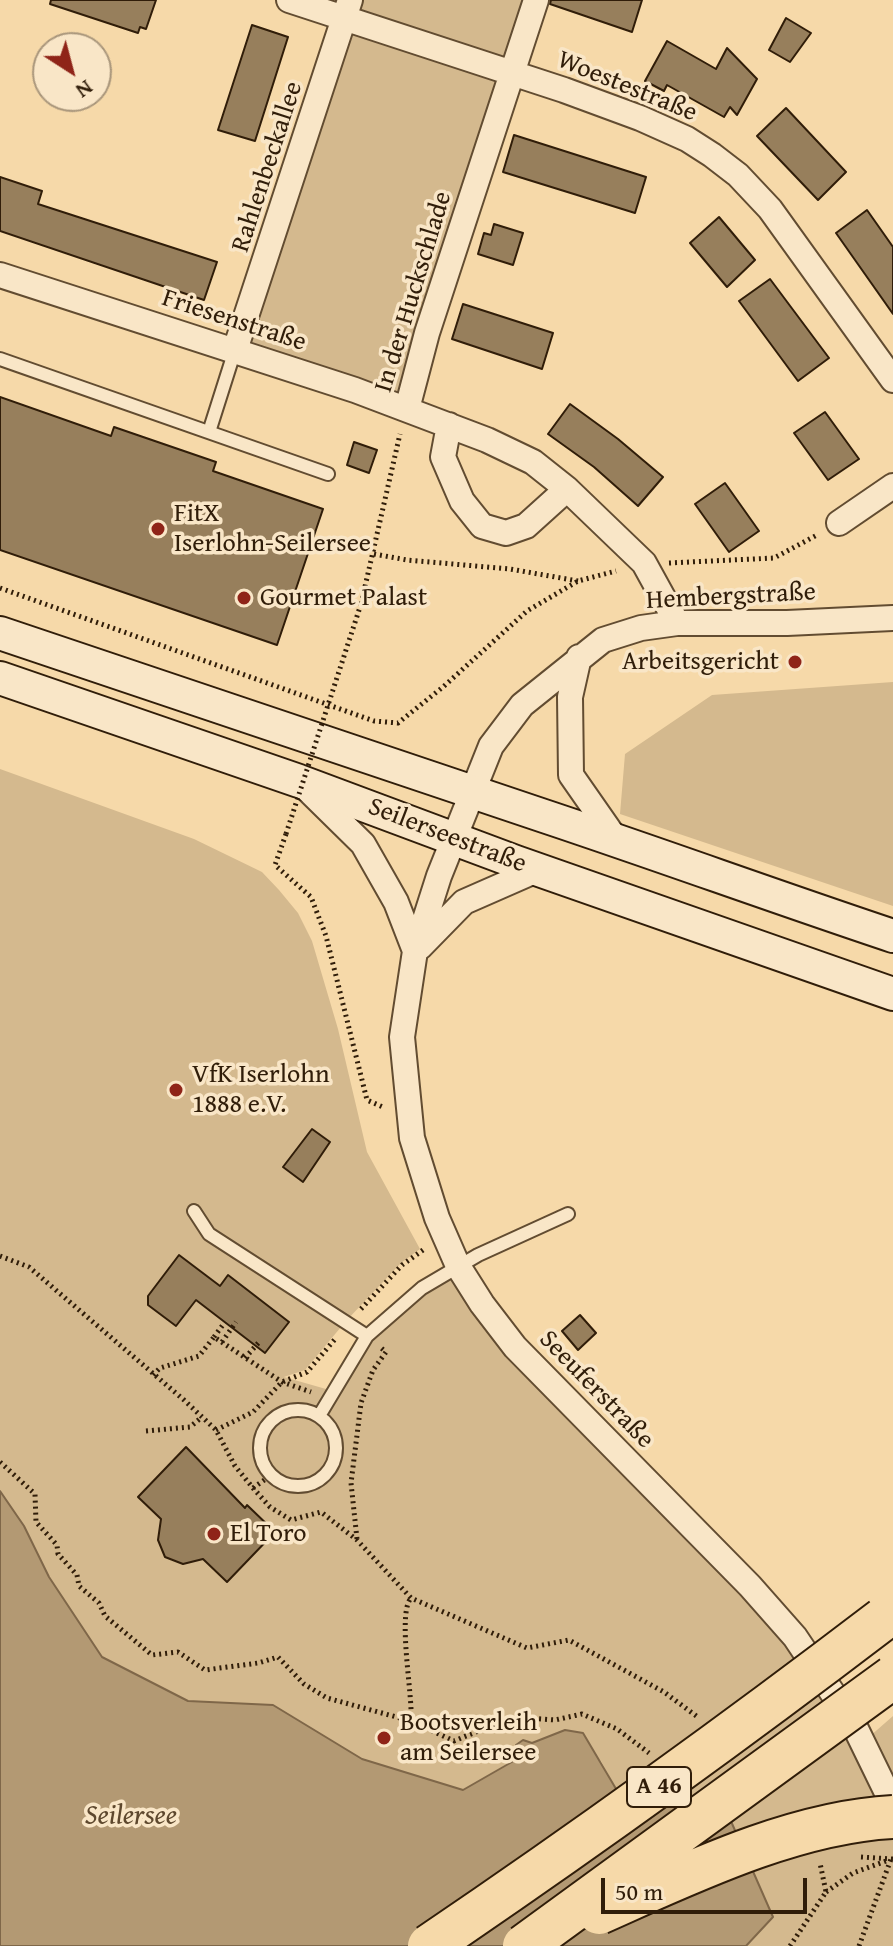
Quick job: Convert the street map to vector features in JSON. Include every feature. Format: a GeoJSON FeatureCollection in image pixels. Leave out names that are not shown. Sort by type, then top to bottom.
{"type":"FeatureCollection","features":[{"type":"Feature","properties":{"kind":"highway","name":"A 46"},"geometry":{"type":"LineString","coordinates":[[429,1946],[598,1831],[883,1619]]}},
{"type":"Feature","properties":{"kind":"highway","name":"A 46"},"geometry":{"type":"LineString","coordinates":[[524,1946],[893,1677]]}},
{"type":"Feature","properties":{"kind":"highway"},"geometry":{"type":"LineString","coordinates":[[524,1946],[692,1871],[787,1836],[893,1817]]}},
{"type":"Feature","properties":{"kind":"main road","name":"Seilerseestraße"},"geometry":{"type":"LineString","coordinates":[[0,633],[893,936]]}},
{"type":"Feature","properties":{"kind":"main road","name":"Seilerseestraße"},"geometry":{"type":"LineString","coordinates":[[0,678],[299,781],[537,870],[893,994]]}},
{"type":"Feature","properties":{"kind":"street","name":"Woestestraße"},"geometry":{"type":"LineString","coordinates":[[289,0],[347,10],[513,75],[640,118],[687,139],[738,175],[770,209],[893,380]]}},
{"type":"Feature","properties":{"kind":"street","name":"In der Huckschlade"},"geometry":{"type":"LineString","coordinates":[[407,409],[427,333],[536,0]]}},
{"type":"Feature","properties":{"kind":"street","name":"Rahlenbeckallee"},"geometry":{"type":"LineString","coordinates":[[235,350],[347,10]]}},
{"type":"Feature","properties":{"kind":"street","name":"Friesenstraße"},"geometry":{"type":"LineString","coordinates":[[0,275],[407,409],[487,440],[533,462],[567,489],[644,563],[677,623]]}},
{"type":"Feature","properties":{"kind":"street"},"geometry":{"type":"LineString","coordinates":[[449,425],[443,457],[462,501],[482,526],[506,533],[526,526],[567,489]]}},
{"type":"Feature","properties":{"kind":"street"},"geometry":{"type":"LineString","coordinates":[[839,523],[893,486]]}},
{"type":"Feature","properties":{"kind":"street","name":"Hembergstraße"},"geometry":{"type":"LineString","coordinates":[[471,793],[491,746],[522,705],[603,640],[641,628],[677,623],[787,623],[893,618]]}},
{"type":"Feature","properties":{"kind":"street"},"geometry":{"type":"LineString","coordinates":[[579,657],[570,697],[571,775],[617,841]]}},
{"type":"Feature","properties":{"kind":"street","name":"Seeuferstraße"},"geometry":{"type":"LineString","coordinates":[[299,781],[363,844],[396,902],[415,951]]}},
{"type":"Feature","properties":{"kind":"street","name":"Seeuferstraße"},"geometry":{"type":"LineString","coordinates":[[471,793],[415,951],[402,1037],[408,1117],[422,1177],[445,1235],[458,1266],[515,1347],[750,1586],[795,1637],[854,1725],[893,1805]]}},
{"type":"Feature","properties":{"kind":"street"},"geometry":{"type":"LineString","coordinates":[[415,951],[464,902],[537,870]]}},
{"type":"Feature","properties":{"kind":"lane"},"geometry":{"type":"LineString","coordinates":[[209,432],[235,350]]}},
{"type":"Feature","properties":{"kind":"lane"},"geometry":{"type":"LineString","coordinates":[[0,359],[328,474]]}},
{"type":"Feature","properties":{"kind":"lane"},"geometry":{"type":"LineString","coordinates":[[194,1211],[209,1234],[367,1336]]}},
{"type":"Feature","properties":{"kind":"lane"},"geometry":{"type":"LineString","coordinates":[[319,1416],[367,1336],[422,1288],[458,1266],[568,1214]]}},
{"type":"Feature","properties":{"kind":"lane"},"geometry":{"type":"LineString","coordinates":[[290,1410],[305,1410],[319,1416],[332,1430],[336,1443],[336,1457],[323,1478],[306,1486],[287,1486],[270,1476],[261,1462],[259,1449],[269,1422],[290,1410]]}},
{"type":"Feature","properties":{"kind":"path","name":"In der Huckschlade"},"geometry":{"type":"LineString","coordinates":[[407,409],[396,444],[361,604],[275,865],[311,897],[326,936],[367,1100],[408,1117]]}},
{"type":"Feature","properties":{"kind":"path"},"geometry":{"type":"LineString","coordinates":[[0,588],[374,721],[398,723],[527,611],[578,581],[644,563],[774,558],[839,523]]}},
{"type":"Feature","properties":{"kind":"path"},"geometry":{"type":"LineString","coordinates":[[374,554],[510,569],[578,581]]}},
{"type":"Feature","properties":{"kind":"path"},"geometry":{"type":"LineString","coordinates":[[216,1430],[253,1412],[282,1382],[307,1372],[402,1265],[445,1235]]}},
{"type":"Feature","properties":{"kind":"path"},"geometry":{"type":"LineString","coordinates":[[0,1256],[29,1267],[216,1430],[235,1466],[270,1507],[291,1520],[321,1512],[357,1540],[411,1598],[527,1648],[569,1640],[664,1692],[701,1719]]}},
{"type":"Feature","properties":{"kind":"path"},"geometry":{"type":"LineString","coordinates":[[153,1375],[160,1368],[199,1356],[225,1322]]}},
{"type":"Feature","properties":{"kind":"path"},"geometry":{"type":"LineString","coordinates":[[222,1342],[236,1322]]}},
{"type":"Feature","properties":{"kind":"path"},"geometry":{"type":"LineString","coordinates":[[357,1540],[351,1483],[361,1403],[373,1370],[386,1352],[367,1336]]}},
{"type":"Feature","properties":{"kind":"path"},"geometry":{"type":"LineString","coordinates":[[214,1337],[282,1382],[331,1398]]}},
{"type":"Feature","properties":{"kind":"path"},"geometry":{"type":"LineString","coordinates":[[245,1358],[260,1341]]}},
{"type":"Feature","properties":{"kind":"path"},"geometry":{"type":"LineString","coordinates":[[146,1431],[190,1427],[202,1417]]}},
{"type":"Feature","properties":{"kind":"path"},"geometry":{"type":"LineString","coordinates":[[0,1462],[35,1494],[36,1522],[57,1545],[58,1554],[77,1575],[79,1586],[99,1603],[105,1616],[152,1655],[178,1652],[205,1670],[247,1665],[278,1657],[304,1684],[327,1698],[411,1721],[405,1621],[406,1604],[411,1598]]}},
{"type":"Feature","properties":{"kind":"path"},"geometry":{"type":"LineString","coordinates":[[253,1488],[270,1476]]}},
{"type":"Feature","properties":{"kind":"path"},"geometry":{"type":"LineString","coordinates":[[826,1892],[853,1873],[892,1859]]}},
{"type":"Feature","properties":{"kind":"path"},"geometry":{"type":"LineString","coordinates":[[859,1946],[892,1859]]}},
{"type":"Feature","properties":{"kind":"shaded area"},"geometry":{"type":"Polygon","coordinates":[[[361,0],[532,0],[401,400],[243,346],[361,0]]]}},
{"type":"Feature","properties":{"kind":"shaded area"},"geometry":{"type":"Polygon","coordinates":[[[893,682],[893,906],[620,814],[625,754],[712,695],[893,682]]]}},
{"type":"Feature","properties":{"kind":"shaded area"},"geometry":{"type":"Polygon","coordinates":[[[0,769],[194,839],[262,872],[298,913],[312,941],[338,1029],[367,1152],[420,1249],[401,1263],[305,1370],[284,1377],[340,1393],[368,1343],[421,1294],[455,1271],[748,1587],[847,1724],[893,1817],[893,1946],[746,1946],[773,1917],[622,1800],[601,1761],[565,1730],[532,1743],[517,1758],[463,1790],[362,1759],[273,1705],[188,1701],[101,1657],[49,1577],[24,1526],[0,1491],[0,769]]]}},
{"type":"Feature","properties":{"kind":"shaded area"},"geometry":{"type":"Polygon","coordinates":[[[893,1716],[893,1787],[869,1737],[893,1716]]]}},
{"type":"Feature","properties":{"kind":"water","name":"Seilersee"},"geometry":{"type":"Polygon","coordinates":[[[0,1491],[24,1526],[49,1577],[102,1657],[188,1701],[273,1705],[362,1759],[463,1790],[517,1759],[516,1745],[523,1740],[532,1743],[565,1730],[583,1733],[622,1799],[675,1797],[730,1819],[773,1917],[746,1946],[0,1946],[0,1491]]]}},
{"type":"Feature","properties":{"kind":"building"},"geometry":{"type":"Polygon","coordinates":[[[51,0],[156,0],[146,29],[140,27],[138,33],[50,4],[51,0]]]}},
{"type":"Feature","properties":{"kind":"building"},"geometry":{"type":"Polygon","coordinates":[[[551,0],[642,0],[632,32],[550,4],[551,0]]]}},
{"type":"Feature","properties":{"kind":"building"},"geometry":{"type":"Polygon","coordinates":[[[786,18],[811,33],[790,62],[769,50],[786,18]]]}},
{"type":"Feature","properties":{"kind":"building"},"geometry":{"type":"Polygon","coordinates":[[[252,25],[288,37],[255,141],[218,130],[252,25]]]}},
{"type":"Feature","properties":{"kind":"building"},"geometry":{"type":"Polygon","coordinates":[[[667,41],[716,69],[727,48],[757,79],[737,115],[730,107],[724,117],[667,85],[664,91],[645,81],[667,41]]]}},
{"type":"Feature","properties":{"kind":"building"},"geometry":{"type":"Polygon","coordinates":[[[786,108],[846,172],[818,200],[757,136],[786,108]]]}},
{"type":"Feature","properties":{"kind":"building"},"geometry":{"type":"Polygon","coordinates":[[[514,135],[646,177],[635,213],[503,172],[514,135]]]}},
{"type":"Feature","properties":{"kind":"building"},"geometry":{"type":"Polygon","coordinates":[[[0,177],[42,191],[38,204],[217,262],[204,300],[0,231],[0,177]]]}},
{"type":"Feature","properties":{"kind":"building"},"geometry":{"type":"Polygon","coordinates":[[[867,210],[893,247],[893,314],[836,233],[867,210]]]}},
{"type":"Feature","properties":{"kind":"building"},"geometry":{"type":"Polygon","coordinates":[[[719,217],[755,260],[727,287],[690,243],[719,217]]]}},
{"type":"Feature","properties":{"kind":"building"},"geometry":{"type":"Polygon","coordinates":[[[494,224],[523,233],[513,265],[478,254],[484,233],[491,235],[494,224]]]}},
{"type":"Feature","properties":{"kind":"building"},"geometry":{"type":"Polygon","coordinates":[[[770,279],[829,358],[798,381],[739,301],[770,279]]]}},
{"type":"Feature","properties":{"kind":"building"},"geometry":{"type":"Polygon","coordinates":[[[463,304],[553,333],[542,369],[452,339],[463,304]]]}},
{"type":"Feature","properties":{"kind":"building","name":"FitX Iserlohn-Seilersee"},"geometry":{"type":"Polygon","coordinates":[[[0,397],[111,436],[114,427],[216,462],[213,471],[323,509],[277,645],[0,550],[0,397]]]}},
{"type":"Feature","properties":{"kind":"building"},"geometry":{"type":"Polygon","coordinates":[[[570,404],[663,477],[638,506],[594,467],[548,434],[570,404]]]}},
{"type":"Feature","properties":{"kind":"building"},"geometry":{"type":"Polygon","coordinates":[[[825,412],[859,459],[828,480],[794,433],[825,412]]]}},
{"type":"Feature","properties":{"kind":"building"},"geometry":{"type":"Polygon","coordinates":[[[354,442],[377,450],[369,473],[347,465],[354,442]]]}},
{"type":"Feature","properties":{"kind":"building"},"geometry":{"type":"Polygon","coordinates":[[[725,483],[759,531],[729,552],[695,504],[725,483]]]}},
{"type":"Feature","properties":{"kind":"building"},"geometry":{"type":"Polygon","coordinates":[[[312,1129],[330,1142],[303,1182],[283,1167],[312,1129]]]}},
{"type":"Feature","properties":{"kind":"building"},"geometry":{"type":"Polygon","coordinates":[[[179,1255],[220,1286],[228,1275],[289,1322],[265,1353],[196,1300],[176,1326],[148,1305],[148,1296],[179,1255]]]}},
{"type":"Feature","properties":{"kind":"building"},"geometry":{"type":"Polygon","coordinates":[[[580,1315],[596,1333],[578,1350],[562,1331],[580,1315]]]}},
{"type":"Feature","properties":{"kind":"building"},"geometry":{"type":"Polygon","coordinates":[[[186,1447],[245,1508],[247,1505],[275,1532],[227,1582],[203,1559],[183,1564],[165,1557],[158,1540],[161,1519],[138,1497],[186,1447]]]}},
{"type":"Feature","properties":{"kind":"place","name":"FitX Iserlohn-Seilersee"},"geometry":{"type":"Point","coordinates":[158,529]}},
{"type":"Feature","properties":{"kind":"place","name":"Gourmet Palast"},"geometry":{"type":"Point","coordinates":[244,598]}},
{"type":"Feature","properties":{"kind":"place","name":"Arbeitsgericht"},"geometry":{"type":"Point","coordinates":[795,662]}},
{"type":"Feature","properties":{"kind":"place","name":"VfK Iserlohn 1888 e.V."},"geometry":{"type":"Point","coordinates":[176,1090]}},
{"type":"Feature","properties":{"kind":"place","name":"El Toro"},"geometry":{"type":"Point","coordinates":[214,1534]}},
{"type":"Feature","properties":{"kind":"place","name":"Bootsverleih am Seilersee"},"geometry":{"type":"Point","coordinates":[384,1738]}}]}
